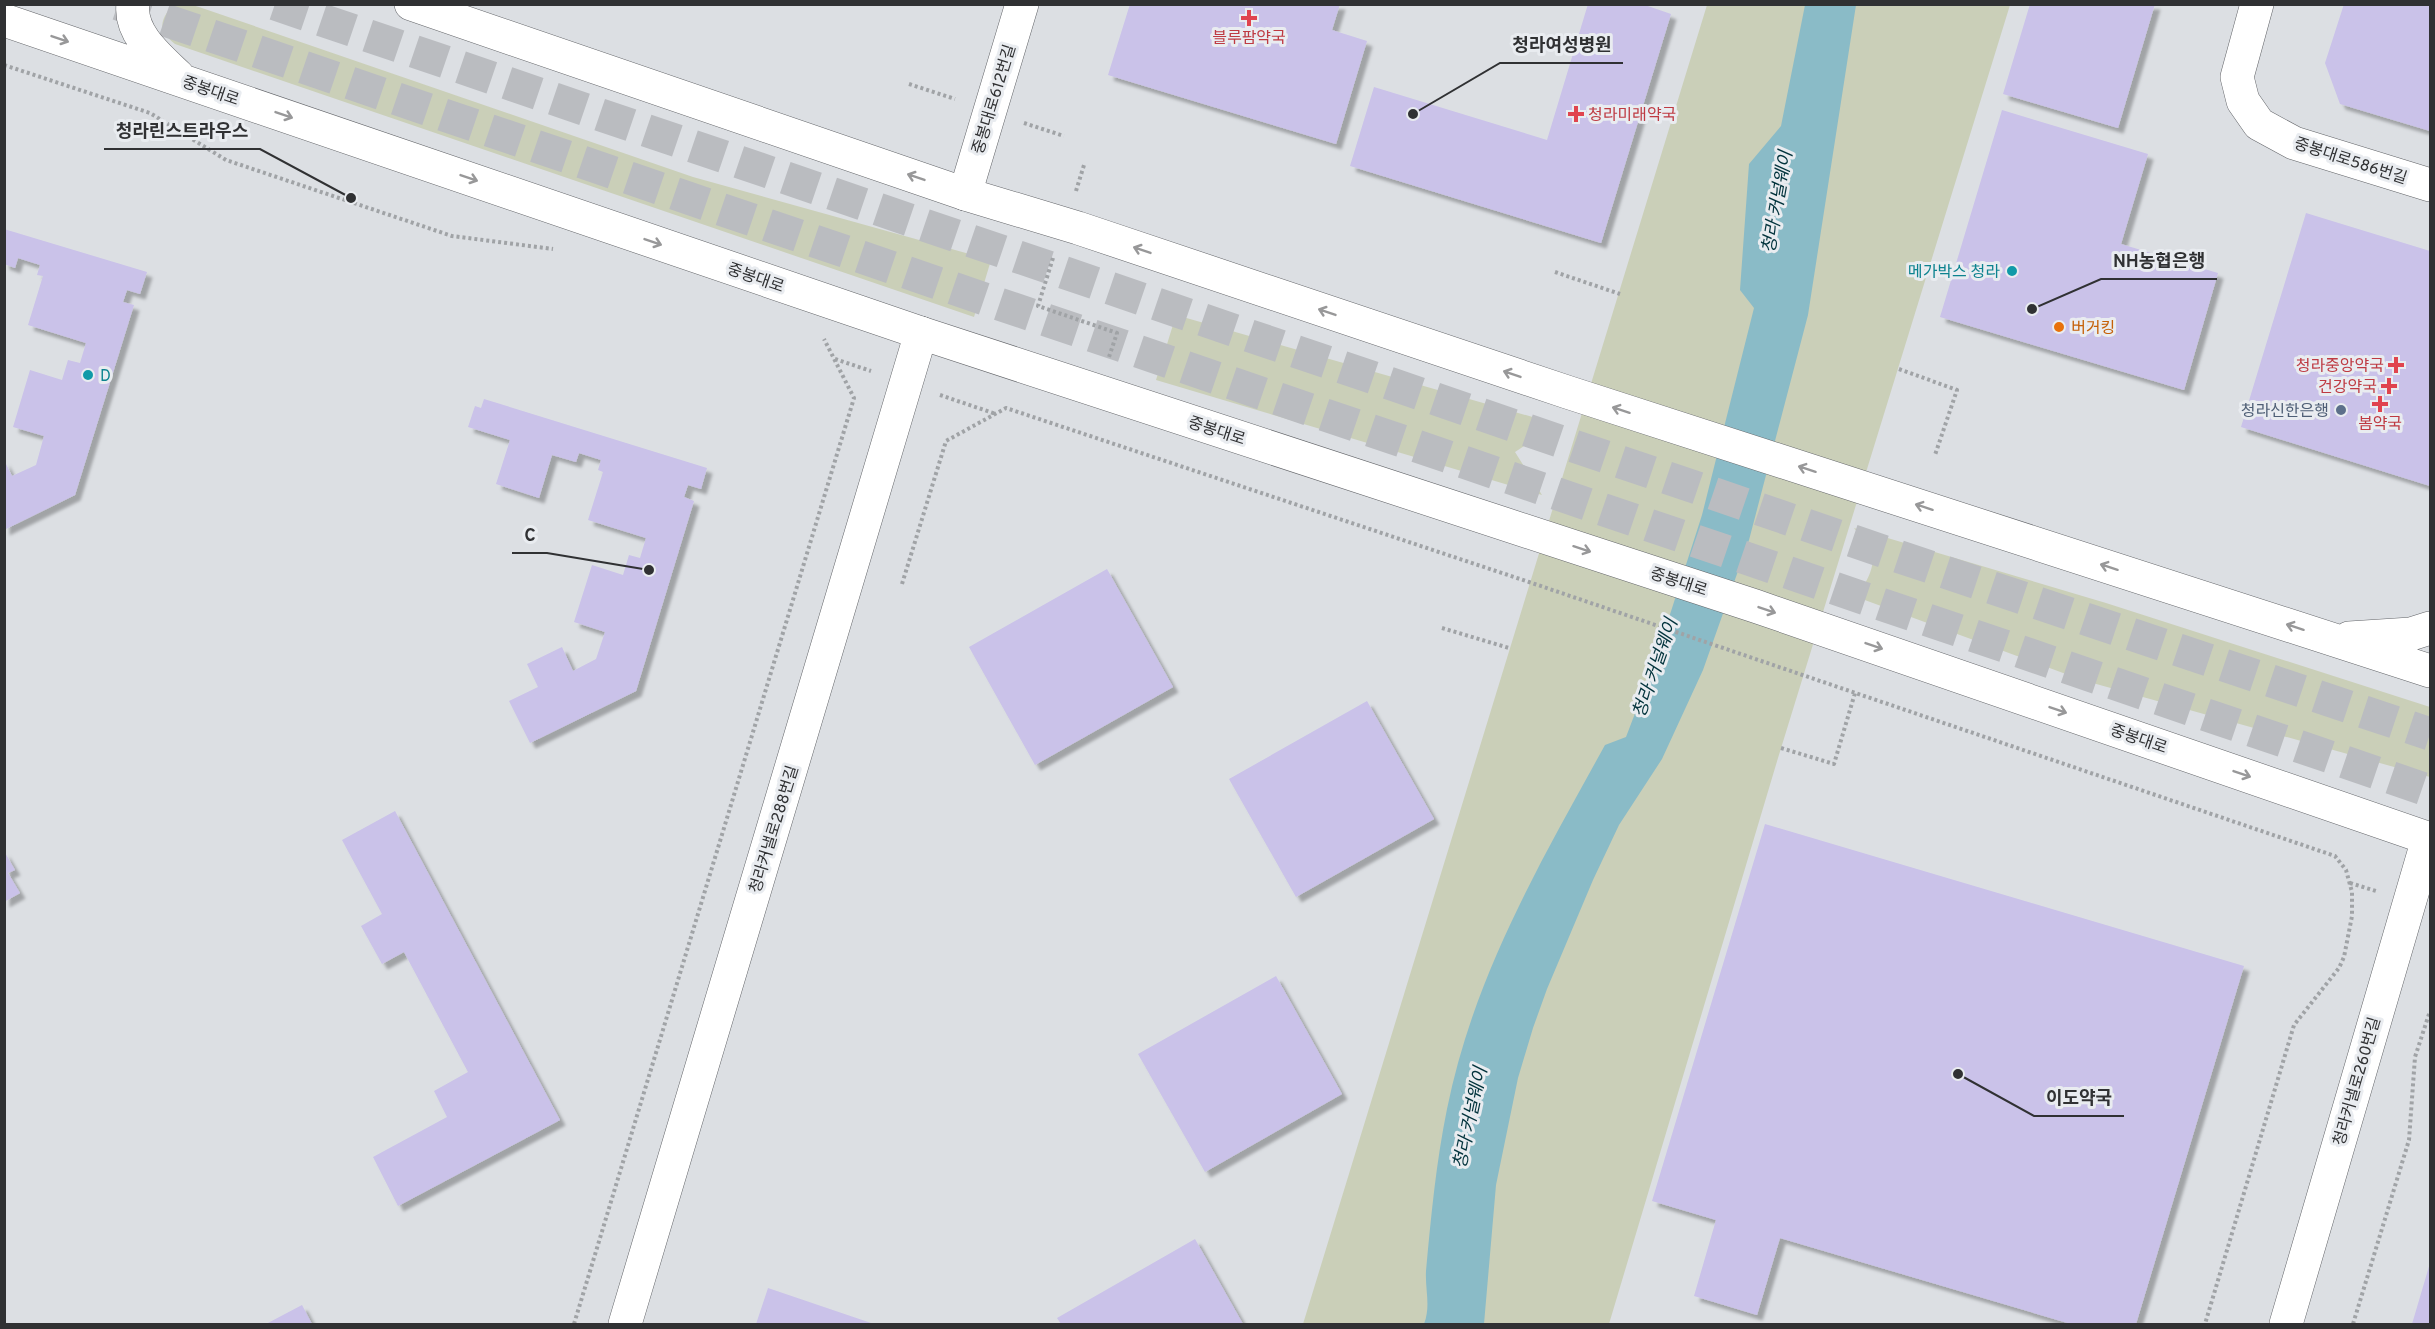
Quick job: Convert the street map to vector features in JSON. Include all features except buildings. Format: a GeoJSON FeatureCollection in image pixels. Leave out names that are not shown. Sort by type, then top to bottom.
{"type":"FeatureCollection","features":[{"type":"Feature","properties":{"kind":"main road"},"geometry":{"type":"LineString","coordinates":[[133,4],[131,16],[149,48],[182,80]]}},
{"type":"Feature","properties":{"kind":"main road"},"geometry":{"type":"LineString","coordinates":[[411,4],[965,194],[1078,228],[1567,392],[2430,671]]}},
{"type":"Feature","properties":{"kind":"main road","name":"중봉대로612번길"},"geometry":{"type":"LineString","coordinates":[[965,194],[1022,4]]}},
{"type":"Feature","properties":{"kind":"main road","name":"중봉대로586번길"},"geometry":{"type":"LineString","coordinates":[[2257,4],[2236,77],[2243,101],[2259,124],[2294,143],[2430,185]]}},
{"type":"Feature","properties":{"kind":"main road","name":"중봉대로"},"geometry":{"type":"LineString","coordinates":[[4,20],[921,333],[1818,627],[2429,839]]}},
{"type":"Feature","properties":{"kind":"main road","name":"청라커낼로288번길"},"geometry":{"type":"LineString","coordinates":[[625,1324],[921,333]]}},
{"type":"Feature","properties":{"kind":"main road"},"geometry":{"type":"LineString","coordinates":[[2331,639],[2411,634],[2430,628]]}},
{"type":"Feature","properties":{"kind":"main road","name":"청라커낼로260번길"},"geometry":{"type":"LineString","coordinates":[[2286,1324],[2429,839]]}},
{"type":"Feature","properties":{"kind":"path"},"geometry":{"type":"LineString","coordinates":[[4,65],[150,113],[226,160],[453,236],[563,250]]}},
{"type":"Feature","properties":{"kind":"path"},"geometry":{"type":"LineString","coordinates":[[1555,272],[1620,294]]}},
{"type":"Feature","properties":{"kind":"path"},"geometry":{"type":"LineString","coordinates":[[1047,277],[1038,306],[1117,333],[1107,363]]}},
{"type":"Feature","properties":{"kind":"path"},"geometry":{"type":"LineString","coordinates":[[574,1324],[854,398],[823,336]]}},
{"type":"Feature","properties":{"kind":"path"},"geometry":{"type":"LineString","coordinates":[[1899,369],[1957,390],[1935,455]]}},
{"type":"Feature","properties":{"kind":"path"},"geometry":{"type":"LineString","coordinates":[[902,584],[946,441],[1006,408],[2335,856],[2342,863],[2350,883],[2353,901],[2344,957],[2339,968],[2294,1024],[2205,1324]]}},
{"type":"Feature","properties":{"kind":"path"},"geometry":{"type":"LineString","coordinates":[[1442,628],[1509,648]]}},
{"type":"Feature","properties":{"kind":"path"},"geometry":{"type":"LineString","coordinates":[[1781,748],[1834,764],[1855,693]]}},
{"type":"Feature","properties":{"kind":"path"},"geometry":{"type":"LineString","coordinates":[[2353,1324],[2409,1140],[2415,1057],[2430,1011]]}},
{"type":"Feature","properties":{"kind":"green space"},"geometry":{"type":"Polygon","coordinates":[[[173,5],[199,7],[693,177],[991,260],[974,317],[175,44],[166,35],[162,26],[165,16],[173,5]]]}},
{"type":"Feature","properties":{"kind":"green space"},"geometry":{"type":"Polygon","coordinates":[[[1707,5],[2010,5],[1778,758],[1609,1324],[1303,1324],[1707,5]]]}},
{"type":"Feature","properties":{"kind":"green space"},"geometry":{"type":"Polygon","coordinates":[[[1176,315],[1557,424],[1515,452],[1542,495],[1156,380],[1176,315]]]}},
{"type":"Feature","properties":{"kind":"green space"},"geometry":{"type":"Polygon","coordinates":[[[1854,528],[2106,603],[2430,707],[2430,777],[2082,680],[1843,592],[1864,585],[1872,564],[1871,547],[1854,528]]]}},
{"type":"Feature","properties":{"kind":"water","name":"청라 커널웨이"},"geometry":{"type":"Polygon","coordinates":[[[1805,5],[1856,5],[1808,315],[1749,540],[1703,670],[1662,759],[1619,825],[1593,880],[1533,1028],[1518,1078],[1496,1185],[1484,1324],[1424,1324],[1427,1304],[1426,1271],[1440,1150],[1459,1060],[1474,1012],[1512,921],[1605,745],[1626,737],[1655,661],[1702,515],[1754,308],[1740,290],[1749,164],[1781,126],[1805,5]]]}},
{"type":"Feature","properties":{"kind":"tunnel"},"geometry":{"type":"LineString","coordinates":[[118,4],[2430,791]]}},
{"type":"Feature","properties":{"kind":"tunnel"},"geometry":{"type":"LineString","coordinates":[[275,4],[1897,556],[2430,734]]}},
{"type":"Feature","properties":{"kind":"place","name":"블루팜약국"},"geometry":{"type":"Point","coordinates":[1249,18]}},
{"type":"Feature","properties":{"kind":"place","name":"청라여성병원"},"geometry":{"type":"Point","coordinates":[1413,114]}},
{"type":"Feature","properties":{"kind":"place","name":"청라미래약국"},"geometry":{"type":"Point","coordinates":[1576,114]}},
{"type":"Feature","properties":{"kind":"place","name":"청라린스트라우스"},"geometry":{"type":"Point","coordinates":[351,198]}},
{"type":"Feature","properties":{"kind":"place","name":"메가박스 청라"},"geometry":{"type":"Point","coordinates":[2012,271]}},
{"type":"Feature","properties":{"kind":"place","name":"NH농협은행"},"geometry":{"type":"Point","coordinates":[2032,309]}},
{"type":"Feature","properties":{"kind":"place","name":"버거킹"},"geometry":{"type":"Point","coordinates":[2059,327]}},
{"type":"Feature","properties":{"kind":"place","name":"청라중앙약국"},"geometry":{"type":"Point","coordinates":[2396,365]}},
{"type":"Feature","properties":{"kind":"place","name":"D"},"geometry":{"type":"Point","coordinates":[88,375]}},
{"type":"Feature","properties":{"kind":"place","name":"건강약국"},"geometry":{"type":"Point","coordinates":[2389,386]}},
{"type":"Feature","properties":{"kind":"place","name":"봄약국"},"geometry":{"type":"Point","coordinates":[2380,404]}},
{"type":"Feature","properties":{"kind":"place","name":"청라신한은행"},"geometry":{"type":"Point","coordinates":[2341,410]}},
{"type":"Feature","properties":{"kind":"place","name":"C"},"geometry":{"type":"Point","coordinates":[649,570]}},
{"type":"Feature","properties":{"kind":"place","name":"이도약국"},"geometry":{"type":"Point","coordinates":[1958,1074]}}]}
